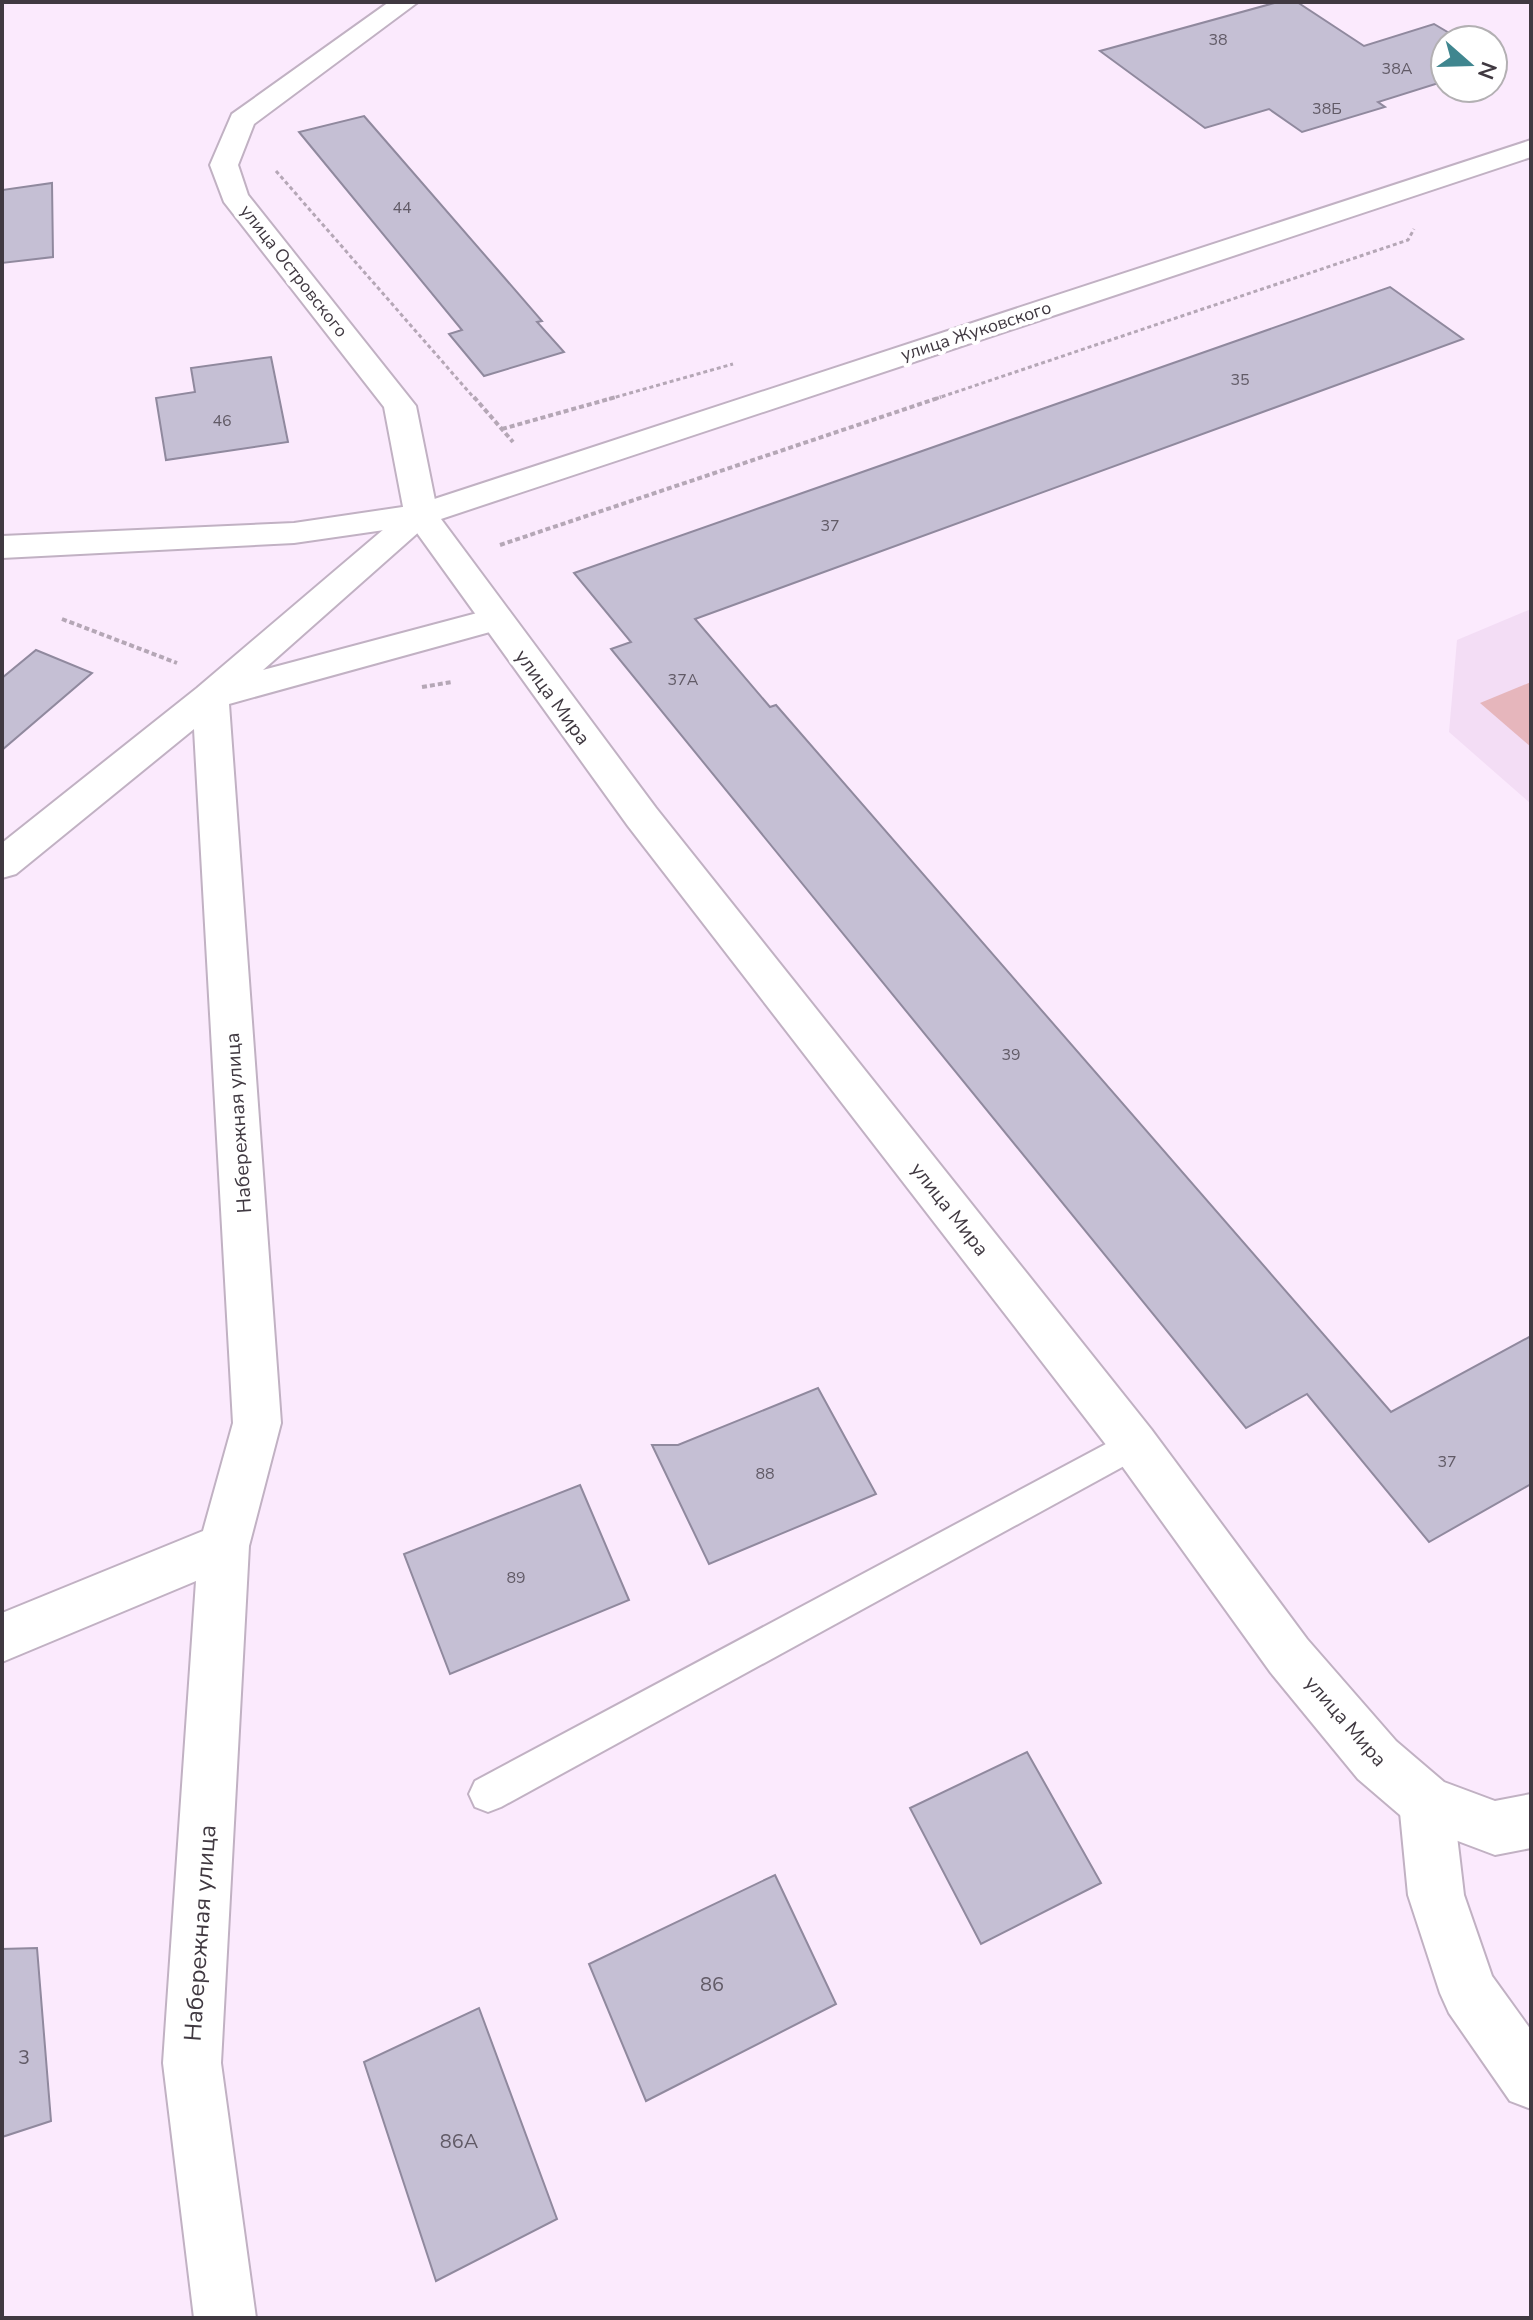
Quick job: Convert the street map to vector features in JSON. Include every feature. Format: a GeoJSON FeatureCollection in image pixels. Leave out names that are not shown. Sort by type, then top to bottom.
{"type":"FeatureCollection","features":[{"type":"Feature","properties":{"kind":"street","name":"улица Островского"},"geometry":{"type":"LineString","coordinates":[[405,2],[242,120],[224,165],[234,196],[400,406],[421,515]]}},
{"type":"Feature","properties":{"kind":"street","name":"улица Жуковского"},"geometry":{"type":"LineString","coordinates":[[421,515],[1531,148]]}},
{"type":"Feature","properties":{"kind":"street"},"geometry":{"type":"LineString","coordinates":[[2,547],[294,533],[421,515]]}},
{"type":"Feature","properties":{"kind":"street"},"geometry":{"type":"LineString","coordinates":[[2,864],[196,681],[421,515]]}},
{"type":"Feature","properties":{"kind":"street","name":"улица Мира"},"geometry":{"type":"LineString","coordinates":[[421,515],[642,817],[1134,1444],[1289,1656],[1377,1760],[1426,1802],[1495,1828],[1531,1821]]}},
{"type":"Feature","properties":{"kind":"street"},"geometry":{"type":"LineString","coordinates":[[196,681],[496,619]]}},
{"type":"Feature","properties":{"kind":"street","name":"Набережная улица"},"geometry":{"type":"LineString","coordinates":[[196,681],[257,1423],[224,1546],[192,2063],[225,2318]]}},
{"type":"Feature","properties":{"kind":"street"},"geometry":{"type":"LineString","coordinates":[[2,1638],[224,1546]]}},
{"type":"Feature","properties":{"kind":"street"},"geometry":{"type":"LineString","coordinates":[[1426,1802],[1436,1895],[1469,1993],[1531,2080]]}},
{"type":"Feature","properties":{"kind":"lane"},"geometry":{"type":"LineString","coordinates":[[488,1794],[1134,1444]]}},
{"type":"Feature","properties":{"kind":"path"},"geometry":{"type":"LineString","coordinates":[[276,171],[579,519]]}},
{"type":"Feature","properties":{"kind":"path"},"geometry":{"type":"LineString","coordinates":[[488,549],[1408,240],[1419,219]]}},
{"type":"Feature","properties":{"kind":"path"},"geometry":{"type":"LineString","coordinates":[[62,619],[196,681]]}},
{"type":"Feature","properties":{"kind":"shaded area"},"geometry":{"type":"Polygon","coordinates":[[[1531,609],[1531,804],[1449,732],[1457,640],[1531,609]]]}},
{"type":"Feature","properties":{"kind":"shaded area"},"geometry":{"type":"Polygon","coordinates":[[[1531,682],[1531,747],[1480,703],[1531,682]]]}},
{"type":"Feature","properties":{"kind":"building"},"geometry":{"type":"Polygon","coordinates":[[[1278,2],[1297,2],[1364,46],[1429,26],[1429,86],[1378,102],[1385,107],[1302,132],[1269,109],[1205,128],[1100,51],[1278,2]]]}},
{"type":"Feature","properties":{"kind":"building"},"geometry":{"type":"Polygon","coordinates":[[[364,116],[542,321],[537,322],[564,352],[484,376],[449,334],[462,330],[299,132],[364,116]]]}},
{"type":"Feature","properties":{"kind":"building"},"geometry":{"type":"Polygon","coordinates":[[[52,183],[53,257],[2,263],[2,190],[52,183]]]}},
{"type":"Feature","properties":{"kind":"building"},"geometry":{"type":"Polygon","coordinates":[[[1390,287],[1463,339],[695,619],[770,707],[776,705],[1391,1412],[1531,1336],[1531,1484],[1429,1542],[1307,1394],[1246,1428],[611,649],[631,642],[574,573],[1390,287]]]}},
{"type":"Feature","properties":{"kind":"building"},"geometry":{"type":"Polygon","coordinates":[[[271,357],[288,442],[166,460],[156,398],[195,392],[191,368],[271,357]]]}},
{"type":"Feature","properties":{"kind":"building"},"geometry":{"type":"Polygon","coordinates":[[[36,650],[92,673],[2,750],[2,678],[36,650]]]}},
{"type":"Feature","properties":{"kind":"building"},"geometry":{"type":"Polygon","coordinates":[[[818,1388],[876,1494],[709,1564],[652,1445],[678,1445],[818,1388]]]}},
{"type":"Feature","properties":{"kind":"building"},"geometry":{"type":"Polygon","coordinates":[[[580,1485],[629,1600],[450,1674],[404,1554],[580,1485]]]}},
{"type":"Feature","properties":{"kind":"building"},"geometry":{"type":"Polygon","coordinates":[[[1027,1752],[1101,1883],[981,1944],[910,1808],[1027,1752]]]}},
{"type":"Feature","properties":{"kind":"building"},"geometry":{"type":"Polygon","coordinates":[[[775,1875],[836,2004],[646,2101],[589,1964],[775,1875]]]}},
{"type":"Feature","properties":{"kind":"building"},"geometry":{"type":"Polygon","coordinates":[[[37,1948],[51,2121],[2,2137],[2,1949],[37,1948]]]}},
{"type":"Feature","properties":{"kind":"building"},"geometry":{"type":"Polygon","coordinates":[[[479,2008],[557,2219],[436,2281],[364,2062],[479,2008]]]}}]}
